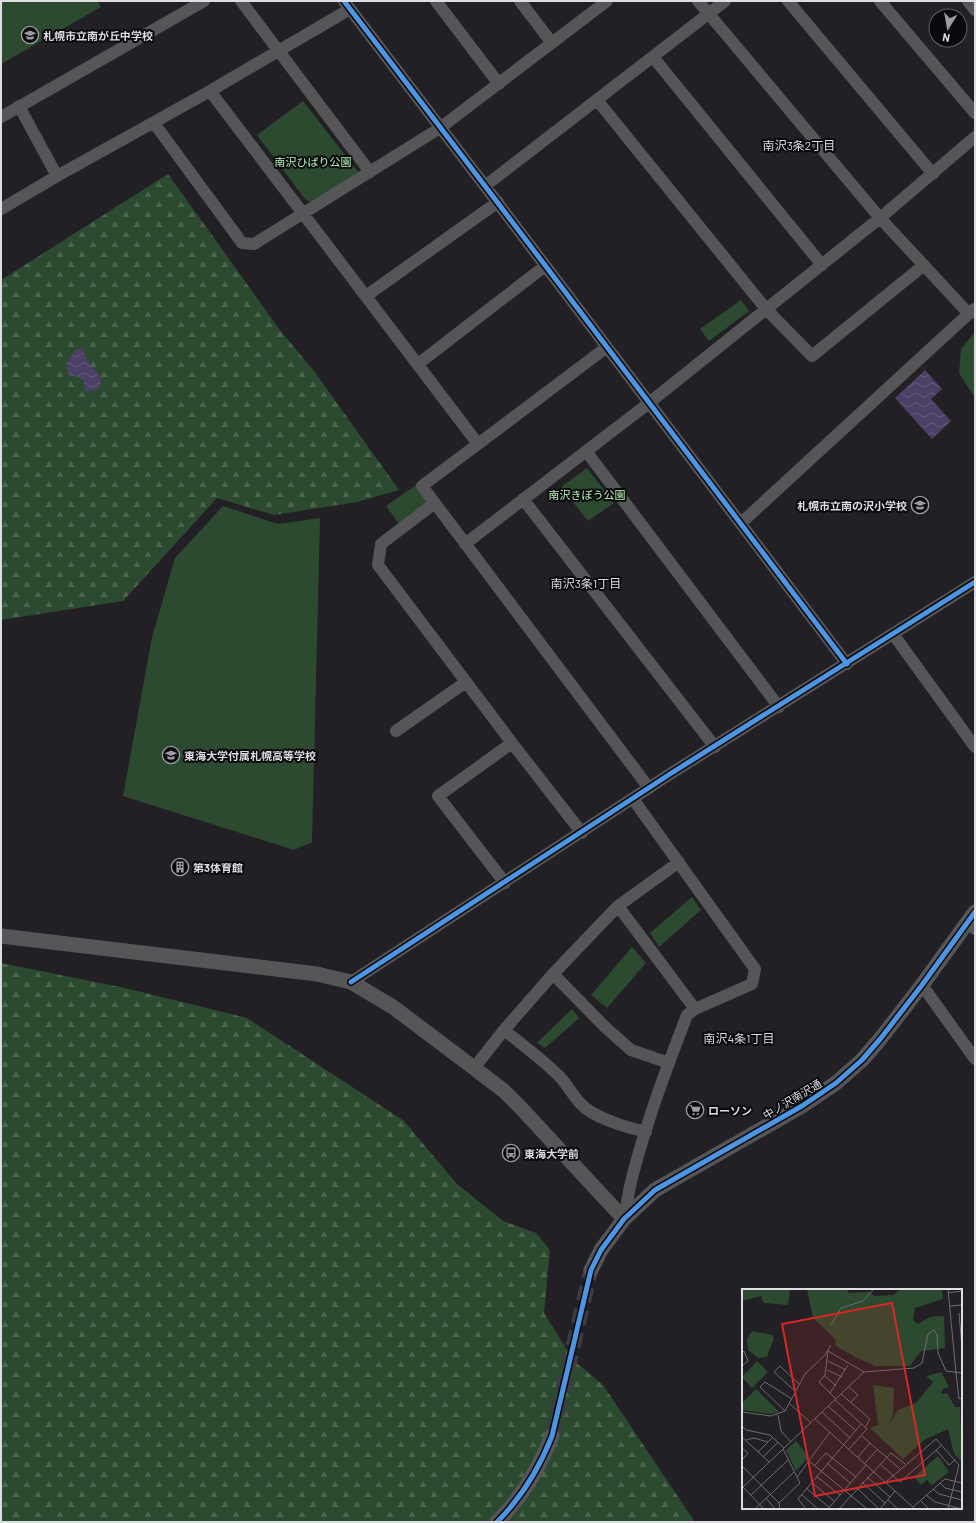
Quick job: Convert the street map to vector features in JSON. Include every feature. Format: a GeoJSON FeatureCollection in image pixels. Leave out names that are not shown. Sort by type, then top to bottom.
{"type":"FeatureCollection","features":[{"type":"Feature","properties":{"kind":"street"},"geometry":{"type":"LineString","coordinates":[[1,117],[204,1]]}},
{"type":"Feature","properties":{"kind":"street"},"geometry":{"type":"LineString","coordinates":[[241,1],[370,172]]}},
{"type":"Feature","properties":{"kind":"street"},"geometry":{"type":"LineString","coordinates":[[436,1],[499,84]]}},
{"type":"Feature","properties":{"kind":"street"},"geometry":{"type":"LineString","coordinates":[[520,1],[552,43]]}},
{"type":"Feature","properties":{"kind":"street"},"geometry":{"type":"LineString","coordinates":[[154,123],[242,243],[254,244],[440,128],[607,1]]}},
{"type":"Feature","properties":{"kind":"street"},"geometry":{"type":"LineString","coordinates":[[698,1],[880,218],[924,265],[972,311],[741,523]]}},
{"type":"Feature","properties":{"kind":"street"},"geometry":{"type":"LineString","coordinates":[[486,186],[725,1]]}},
{"type":"Feature","properties":{"kind":"street"},"geometry":{"type":"LineString","coordinates":[[788,1],[933,174]]}},
{"type":"Feature","properties":{"kind":"street"},"geometry":{"type":"LineString","coordinates":[[880,1],[975,113]]}},
{"type":"Feature","properties":{"kind":"street"},"geometry":{"type":"LineString","coordinates":[[968,1],[975,10]]}},
{"type":"Feature","properties":{"kind":"street"},"geometry":{"type":"LineString","coordinates":[[1,208],[210,91],[278,51],[347,5],[486,186],[847,664]]}},
{"type":"Feature","properties":{"kind":"street"},"geometry":{"type":"LineString","coordinates":[[653,57],[822,265]]}},
{"type":"Feature","properties":{"kind":"street"},"geometry":{"type":"LineString","coordinates":[[210,91],[478,444]]}},
{"type":"Feature","properties":{"kind":"street"},"geometry":{"type":"LineString","coordinates":[[597,100],[766,308],[812,356],[924,265]]}},
{"type":"Feature","properties":{"kind":"street"},"geometry":{"type":"LineString","coordinates":[[19,106],[57,176]]}},
{"type":"Feature","properties":{"kind":"street"},"geometry":{"type":"LineString","coordinates":[[465,544],[649,403],[880,218],[975,138]]}},
{"type":"Feature","properties":{"kind":"street"},"geometry":{"type":"LineString","coordinates":[[366,296],[498,202]]}},
{"type":"Feature","properties":{"kind":"street"},"geometry":{"type":"LineString","coordinates":[[418,364],[545,266]]}},
{"type":"Feature","properties":{"kind":"street"},"geometry":{"type":"LineString","coordinates":[[607,347],[422,486],[649,788]]}},
{"type":"Feature","properties":{"kind":"street"},"geometry":{"type":"LineString","coordinates":[[586,451],[779,707]]}},
{"type":"Feature","properties":{"kind":"street"},"geometry":{"type":"LineString","coordinates":[[523,499],[715,747]]}},
{"type":"Feature","properties":{"kind":"street"},"geometry":{"type":"LineString","coordinates":[[435,503],[381,544],[378,565],[512,744],[582,833]]}},
{"type":"Feature","properties":{"kind":"street"},"geometry":{"type":"LineString","coordinates":[[351,982],[649,788],[975,582]]}},
{"type":"Feature","properties":{"kind":"street"},"geometry":{"type":"LineString","coordinates":[[893,634],[975,747]]}},
{"type":"Feature","properties":{"kind":"street"},"geometry":{"type":"LineString","coordinates":[[396,731],[466,682]]}},
{"type":"Feature","properties":{"kind":"street"},"geometry":{"type":"LineString","coordinates":[[505,883],[438,796],[512,744]]}},
{"type":"Feature","properties":{"kind":"street"},"geometry":{"type":"LineString","coordinates":[[624,1219],[633,1175],[646,1132],[687,1015],[752,984],[755,969],[633,799]]}},
{"type":"Feature","properties":{"kind":"street"},"geometry":{"type":"LineString","coordinates":[[474,1068],[504,1030],[553,974],[618,906],[679,862]]}},
{"type":"Feature","properties":{"kind":"street"},"geometry":{"type":"LineString","coordinates":[[618,906],[695,1010]]}},
{"type":"Feature","properties":{"kind":"street","name":"中ノ沢南沢通"},"geometry":{"type":"LineString","coordinates":[[591,1270],[601,1250],[624,1219],[655,1190],[802,1106],[836,1083],[862,1060],[973,921]]}},
{"type":"Feature","properties":{"kind":"street"},"geometry":{"type":"LineString","coordinates":[[1,936],[317,974],[351,982],[393,1007],[504,1091],[624,1219]]}},
{"type":"Feature","properties":{"kind":"street"},"geometry":{"type":"LineString","coordinates":[[553,974],[631,1050],[669,1063]]}},
{"type":"Feature","properties":{"kind":"street"},"geometry":{"type":"LineString","coordinates":[[922,985],[975,1059]]}},
{"type":"Feature","properties":{"kind":"street"},"geometry":{"type":"LineString","coordinates":[[504,1030],[540,1058],[561,1078],[576,1099],[590,1112],[619,1124],[646,1132]]}},
{"type":"Feature","properties":{"kind":"street"},"geometry":{"type":"LineString","coordinates":[[497,1522],[509,1510],[534,1476],[552,1436]]}},
{"type":"Feature","properties":{"kind":"green space","name":"札幌市立南が丘中学校"},"geometry":{"type":"Polygon","coordinates":[[[1,1],[98,1],[101,7],[1,64],[1,1]]]}},
{"type":"Feature","properties":{"kind":"green space","name":"南沢ひばり公園"},"geometry":{"type":"Polygon","coordinates":[[[303,101],[359,173],[310,202],[305,199],[257,135],[303,101]]]}},
{"type":"Feature","properties":{"kind":"green space"},"geometry":{"type":"Polygon","coordinates":[[[168,174],[279,329],[314,371],[399,490],[357,502],[274,515],[217,498],[123,601],[1,620],[1,280],[168,174]]]}},
{"type":"Feature","properties":{"kind":"green space"},"geometry":{"type":"Polygon","coordinates":[[[741,300],[749,311],[709,341],[700,329],[741,300]]]}},
{"type":"Feature","properties":{"kind":"green space"},"geometry":{"type":"Polygon","coordinates":[[[975,332],[975,398],[959,373],[961,349],[975,332]]]}},
{"type":"Feature","properties":{"kind":"green space","name":"南沢きぼう公園"},"geometry":{"type":"Polygon","coordinates":[[[587,468],[614,503],[588,521],[561,487],[587,468]]]}},
{"type":"Feature","properties":{"kind":"green space"},"geometry":{"type":"Polygon","coordinates":[[[416,485],[428,503],[399,524],[386,506],[416,485]]]}},
{"type":"Feature","properties":{"kind":"green space"},"geometry":{"type":"Polygon","coordinates":[[[223,506],[278,524],[320,518],[312,842],[294,850],[123,796],[152,637],[175,558],[223,506]]]}},
{"type":"Feature","properties":{"kind":"green space"},"geometry":{"type":"Polygon","coordinates":[[[692,897],[701,910],[659,947],[650,933],[692,897]]]}},
{"type":"Feature","properties":{"kind":"green space"},"geometry":{"type":"Polygon","coordinates":[[[632,947],[646,963],[607,1008],[591,995],[632,947]]]}},
{"type":"Feature","properties":{"kind":"green space"},"geometry":{"type":"Polygon","coordinates":[[[1,963],[125,988],[247,1018],[404,1121],[456,1183],[503,1221],[536,1233],[550,1250],[544,1313],[574,1361],[603,1385],[695,1522],[1,1522],[1,963]]]}},
{"type":"Feature","properties":{"kind":"green space"},"geometry":{"type":"Polygon","coordinates":[[[572,1009],[579,1018],[545,1048],[537,1043],[572,1009]]]}},
{"type":"Feature","properties":{"kind":"water"},"geometry":{"type":"Polygon","coordinates":[[[82,348],[87,360],[101,378],[98,389],[85,392],[84,380],[76,376],[69,376],[66,364],[75,351],[82,348]]]}},
{"type":"Feature","properties":{"kind":"water"},"geometry":{"type":"Polygon","coordinates":[[[925,370],[942,389],[931,399],[951,421],[932,439],[895,398],[925,370]]]}},
{"type":"Feature","properties":{"kind":"tunnel"},"geometry":{"type":"LineString","coordinates":[[552,1436],[591,1270]]}},
{"type":"Feature","properties":{"kind":"cycle path"},"geometry":{"type":"LineString","coordinates":[[344,1],[847,664]]}},
{"type":"Feature","properties":{"kind":"cycle path"},"geometry":{"type":"LineString","coordinates":[[351,982],[670,774],[975,582]]}},
{"type":"Feature","properties":{"kind":"cycle path"},"geometry":{"type":"LineString","coordinates":[[497,1522],[522,1493],[547,1448],[552,1436],[591,1270],[601,1250],[624,1219],[655,1190],[802,1106],[836,1083],[862,1060],[881,1038],[975,912]]}},
{"type":"Feature","properties":{"kind":"place","name":"札幌市立南が丘中学校"},"geometry":{"type":"Point","coordinates":[30,35]}},
{"type":"Feature","properties":{"kind":"place","name":"札幌市立南の沢小学校"},"geometry":{"type":"Point","coordinates":[920,505]}},
{"type":"Feature","properties":{"kind":"place","name":"東海大学付属札幌高等学校"},"geometry":{"type":"Point","coordinates":[171,755]}},
{"type":"Feature","properties":{"kind":"place","name":"第3体育館"},"geometry":{"type":"Point","coordinates":[180,867]}},
{"type":"Feature","properties":{"kind":"place","name":"ローソン"},"geometry":{"type":"Point","coordinates":[695,1110]}},
{"type":"Feature","properties":{"kind":"place","name":"東海大学前"},"geometry":{"type":"Point","coordinates":[511,1153]}},
{"type":"Feature","properties":{"kind":"district","name":"南沢3条2丁目"},"geometry":{"type":"Point","coordinates":[799,145]}},
{"type":"Feature","properties":{"kind":"district","name":"南沢3条1丁目"},"geometry":{"type":"Point","coordinates":[586,583]}},
{"type":"Feature","properties":{"kind":"district","name":"南沢4条1丁目"},"geometry":{"type":"Point","coordinates":[739,1038]}}]}
